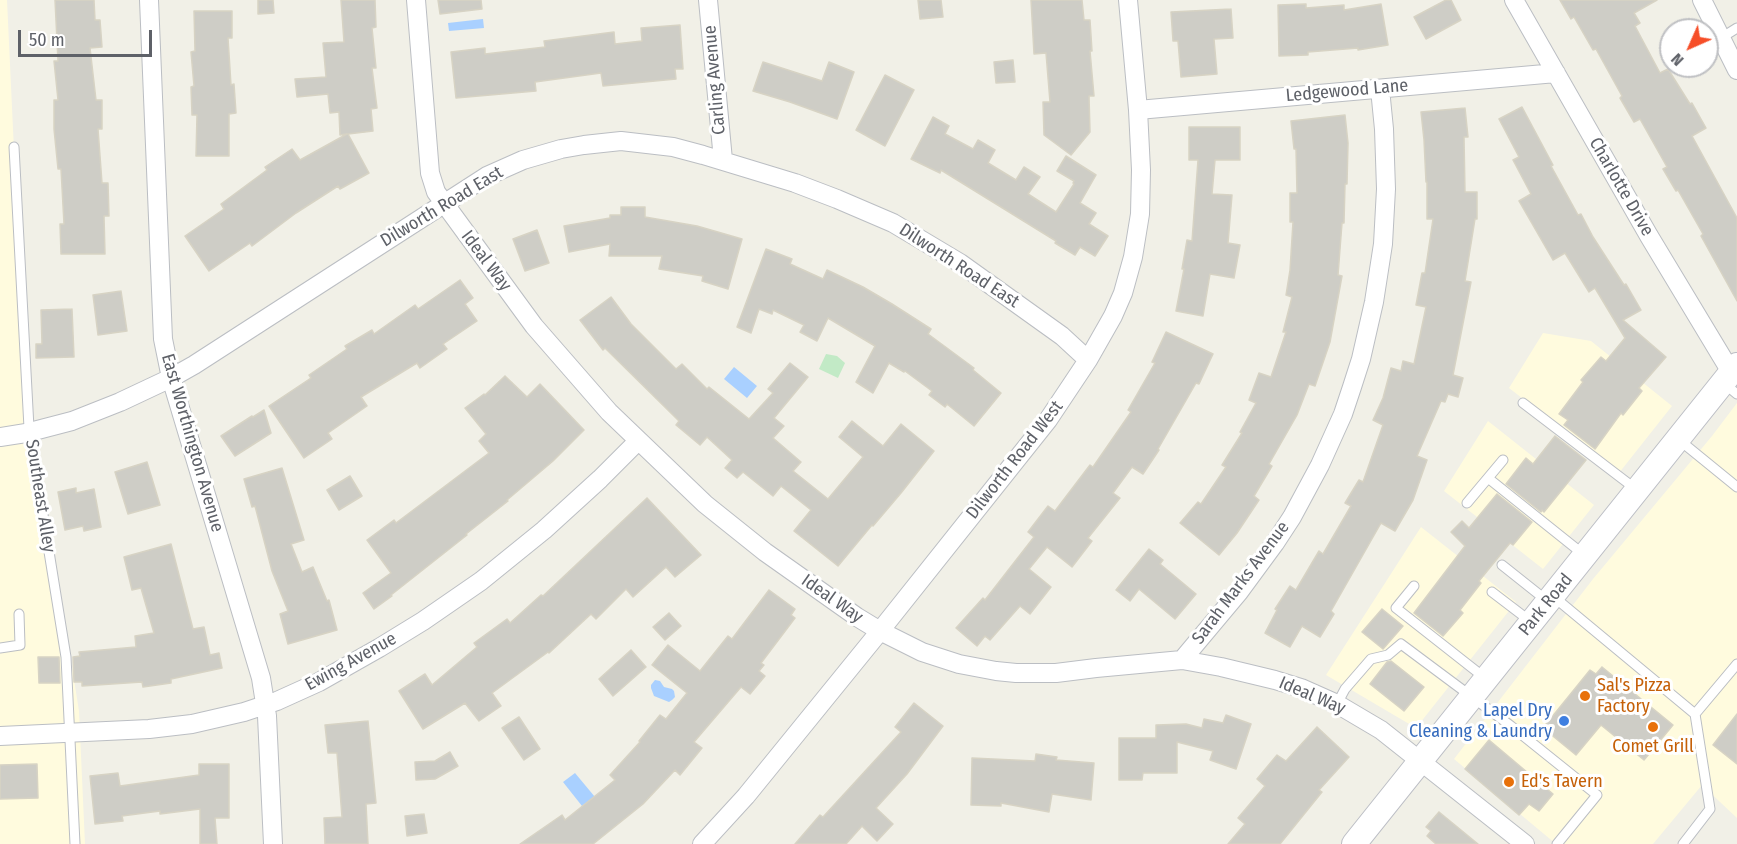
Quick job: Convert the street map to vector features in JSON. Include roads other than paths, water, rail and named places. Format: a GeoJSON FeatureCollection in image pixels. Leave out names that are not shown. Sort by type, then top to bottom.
{"type":"FeatureCollection","features":[{"type":"Feature","properties":{"kind":"street","name":"East Worthington Avenue"},"geometry":{"type":"LineString","coordinates":[[149,0],[163,339],[171,378],[261,678],[266,705],[273,844]]}},
{"type":"Feature","properties":{"kind":"street","name":"Ideal Way"},"geometry":{"type":"LineString","coordinates":[[416,0],[430,174],[436,192],[543,336],[609,412],[705,504],[765,552],[856,617],[880,631],[922,652],[959,664],[1016,673],[1056,673],[1182,660],[1221,667],[1301,688],[1337,704],[1382,730],[1525,844]]}},
{"type":"Feature","properties":{"kind":"street","name":"Carling Avenue"},"geometry":{"type":"LineString","coordinates":[[708,0],[723,160]]}},
{"type":"Feature","properties":{"kind":"street","name":"Dilworth Road West"},"geometry":{"type":"LineString","coordinates":[[702,844],[746,796],[1048,420],[1088,360],[1113,316],[1123,293],[1133,257],[1140,214],[1138,110],[1128,0]]}},
{"type":"Feature","properties":{"kind":"street","name":"Charlotte Drive"},"geometry":{"type":"LineString","coordinates":[[1514,0],[1732,379]]}},
{"type":"Feature","properties":{"kind":"street"},"geometry":{"type":"LineString","coordinates":[[1702,0],[1737,70]]}},
{"type":"Feature","properties":{"kind":"street","name":"Ledgewood Lane"},"geometry":{"type":"LineString","coordinates":[[1138,110],[1556,73]]}},
{"type":"Feature","properties":{"kind":"street","name":"Sarah Marks Avenue"},"geometry":{"type":"LineString","coordinates":[[1182,660],[1239,592],[1275,543],[1320,465],[1343,414],[1361,359],[1374,302],[1383,244],[1386,189],[1380,89]]}},
{"type":"Feature","properties":{"kind":"street","name":"Dilworth Road East"},"geometry":{"type":"LineString","coordinates":[[0,437],[72,421],[171,378],[487,176],[523,160],[561,149],[621,141],[673,147],[723,160],[795,183],[893,224],[960,263],[1062,336],[1088,360]]}},
{"type":"Feature","properties":{"kind":"street","name":"Park Road"},"geometry":{"type":"LineString","coordinates":[[1354,844],[1678,439],[1732,379]]}},
{"type":"Feature","properties":{"kind":"street","name":"Ewing Avenue"},"geometry":{"type":"LineString","coordinates":[[0,736],[149,729],[192,724],[266,705],[318,682],[423,621],[481,580],[544,530],[638,441]]}},
{"type":"Feature","properties":{"kind":"lane"},"geometry":{"type":"LineString","coordinates":[[1721,38],[1737,28]]}},
{"type":"Feature","properties":{"kind":"lane","name":"Southeast Alley"},"geometry":{"type":"LineString","coordinates":[[14,147],[30,432],[66,657],[75,844]]}},
{"type":"Feature","properties":{"kind":"lane"},"geometry":{"type":"LineString","coordinates":[[1523,403],[1637,490]]}},
{"type":"Feature","properties":{"kind":"lane"},"geometry":{"type":"LineString","coordinates":[[1678,439],[1737,487]]}},
{"type":"Feature","properties":{"kind":"lane"},"geometry":{"type":"LineString","coordinates":[[1467,503],[1503,460]]}},
{"type":"Feature","properties":{"kind":"lane"},"geometry":{"type":"LineString","coordinates":[[1488,478],[1585,555]]}},
{"type":"Feature","properties":{"kind":"lane"},"geometry":{"type":"LineString","coordinates":[[1502,565],[1550,599],[1695,714],[1710,809],[1683,844]]}},
{"type":"Feature","properties":{"kind":"lane"},"geometry":{"type":"LineString","coordinates":[[1414,586],[1396,608],[1479,689],[1510,726],[1597,795],[1557,844]]}},
{"type":"Feature","properties":{"kind":"lane"},"geometry":{"type":"LineString","coordinates":[[1492,592],[1532,623]]}},
{"type":"Feature","properties":{"kind":"lane"},"geometry":{"type":"LineString","coordinates":[[0,648],[20,645],[19,614]]}},
{"type":"Feature","properties":{"kind":"lane"},"geometry":{"type":"LineString","coordinates":[[1337,704],[1346,689],[1371,659],[1388,655],[1401,644],[1479,689]]}},
{"type":"Feature","properties":{"kind":"lane"},"geometry":{"type":"LineString","coordinates":[[1695,714],[1737,664]]}},
{"type":"Feature","properties":{"kind":"water"},"geometry":{"type":"Polygon","coordinates":[[[483,19],[484,28],[449,31],[448,23],[483,19]]]}},
{"type":"Feature","properties":{"kind":"water"},"geometry":{"type":"Polygon","coordinates":[[[734,367],[757,386],[747,398],[724,379],[734,367]]]}},
{"type":"Feature","properties":{"kind":"water"},"geometry":{"type":"Polygon","coordinates":[[[655,680],[674,691],[675,697],[672,700],[669,702],[654,696],[651,685],[655,680]]]}},
{"type":"Feature","properties":{"kind":"water"},"geometry":{"type":"Polygon","coordinates":[[[575,773],[595,797],[582,806],[563,782],[575,773]]]}},
{"type":"Feature","properties":{"kind":"place","name":"Sal's Pizza Factory"},"geometry":{"type":"Point","coordinates":[1585,696]}},
{"type":"Feature","properties":{"kind":"place","name":"Lapel Dry Cleaning & Laundry"},"geometry":{"type":"Point","coordinates":[1564,721]}},
{"type":"Feature","properties":{"kind":"place","name":"Comet Grill"},"geometry":{"type":"Point","coordinates":[1653,727]}},
{"type":"Feature","properties":{"kind":"place","name":"Ed's Tavern"},"geometry":{"type":"Point","coordinates":[1509,782]}}]}
